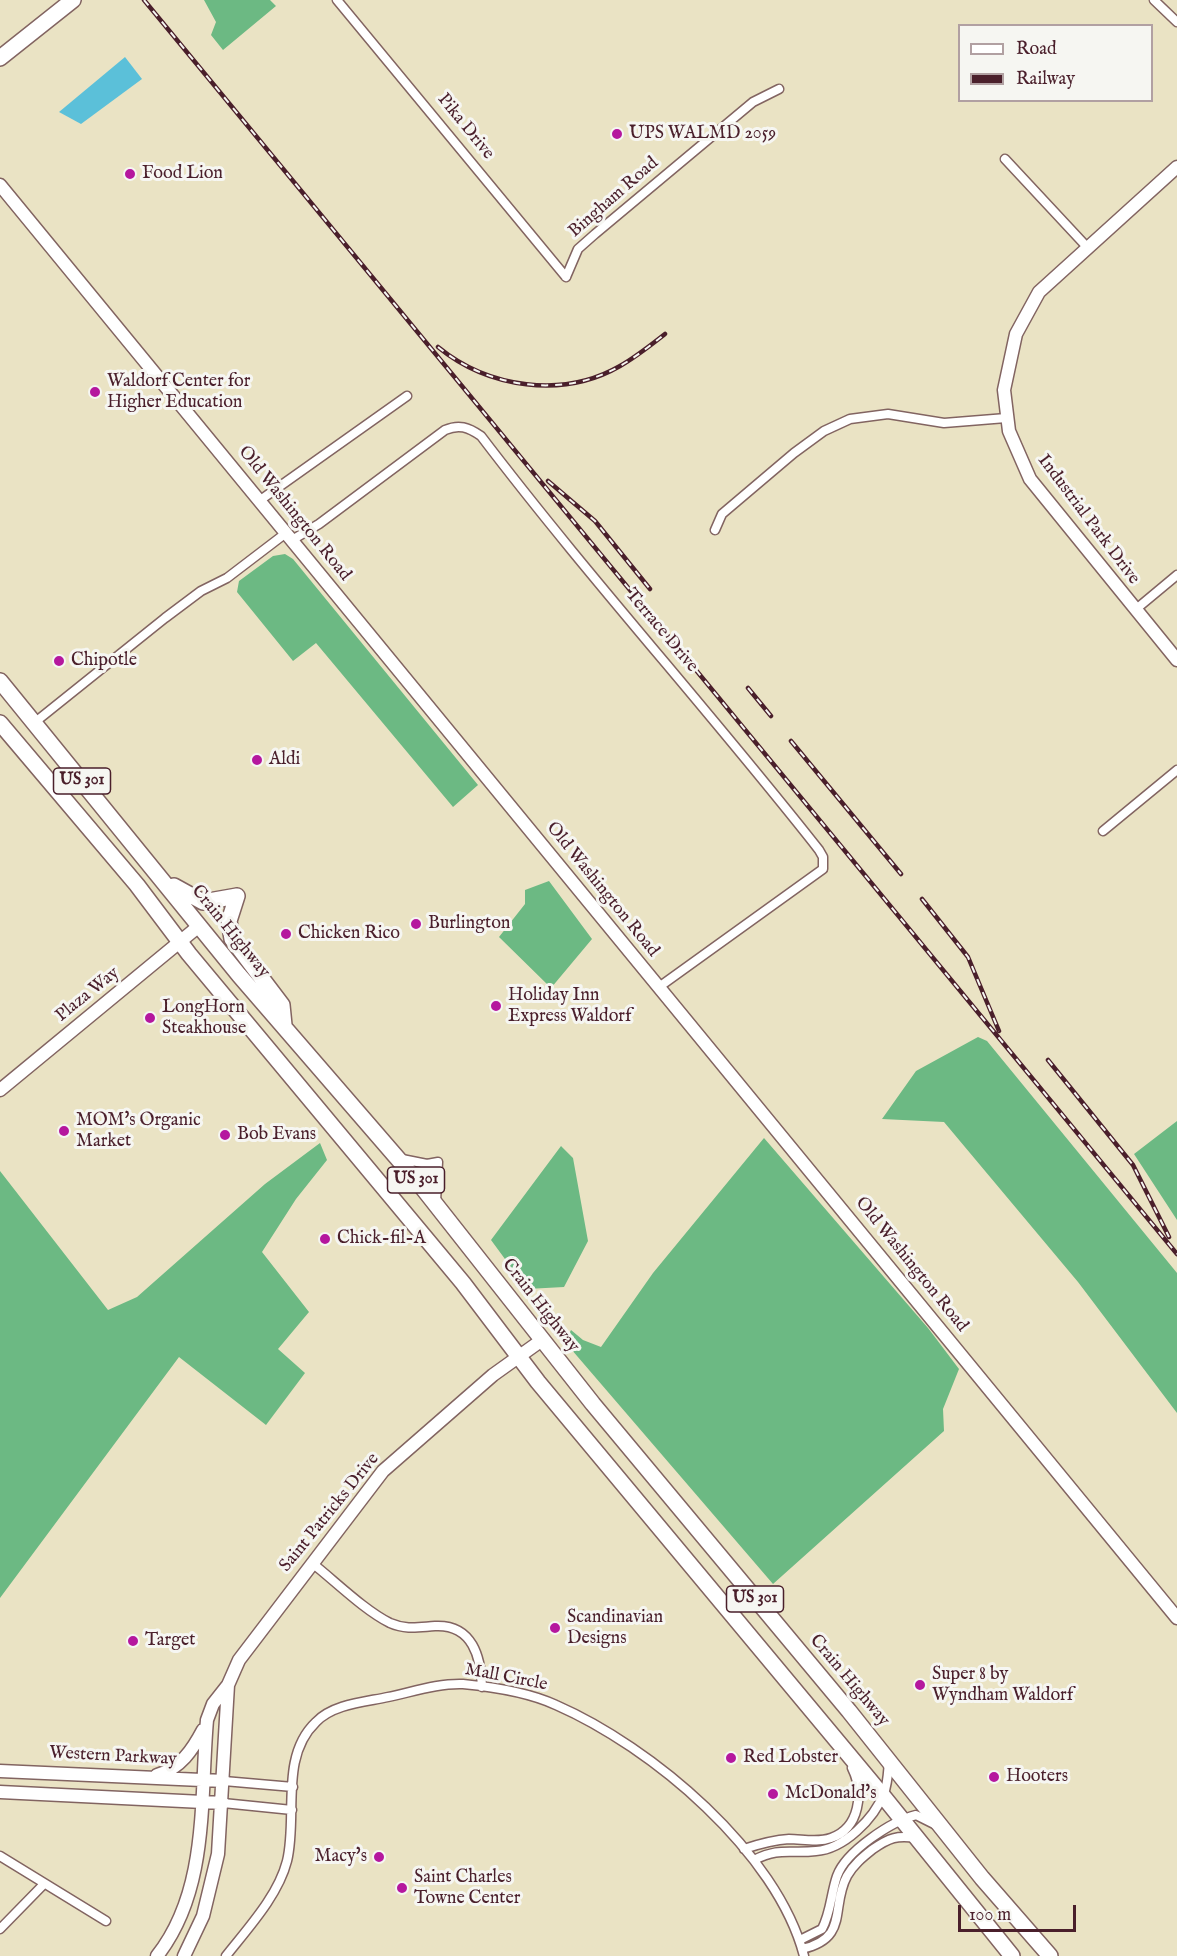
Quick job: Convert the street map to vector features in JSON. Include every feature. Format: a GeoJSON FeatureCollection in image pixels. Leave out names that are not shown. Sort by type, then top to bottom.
{"type":"FeatureCollection","features":[{"type":"Feature","properties":{"kind":"highway"},"geometry":{"type":"LineString","coordinates":[[0,58],[73,0]]}},
{"type":"Feature","properties":{"kind":"highway","name":"Crain Highway"},"geometry":{"type":"LineString","coordinates":[[0,681],[199,926],[398,1158],[542,1340],[1050,1956]]}},
{"type":"Feature","properties":{"kind":"highway","name":"US 301"},"geometry":{"type":"LineString","coordinates":[[0,723],[137,885],[180,942],[463,1283],[519,1358],[883,1796],[1012,1956]]}},
{"type":"Feature","properties":{"kind":"highway"},"geometry":{"type":"LineString","coordinates":[[164,881],[203,902],[237,896],[229,921],[232,939],[282,1005],[284,1025]]}},
{"type":"Feature","properties":{"kind":"main road","name":"Industrial Park Drive"},"geometry":{"type":"LineString","coordinates":[[1177,167],[1050,280],[1024,317],[1016,334],[1006,372],[1006,418],[1016,449],[1030,479],[1177,660]]}},
{"type":"Feature","properties":{"kind":"main road","name":"Old Washington Road"},"geometry":{"type":"LineString","coordinates":[[0,185],[1177,1618]]}},
{"type":"Feature","properties":{"kind":"main road","name":"Plaza Way"},"geometry":{"type":"LineString","coordinates":[[0,1090],[199,926]]}},
{"type":"Feature","properties":{"kind":"main road","name":"Saint Patricks Drive"},"geometry":{"type":"LineString","coordinates":[[157,1956],[185,1906],[197,1863],[207,1720],[213,1704],[228,1685],[251,1642],[383,1471],[493,1375],[542,1340]]}},
{"type":"Feature","properties":{"kind":"main road","name":"Saint Patricks Drive"},"geometry":{"type":"LineString","coordinates":[[184,1956],[203,1916],[214,1878],[223,1803],[228,1685]]}},
{"type":"Feature","properties":{"kind":"main road"},"geometry":{"type":"LineString","coordinates":[[149,1777],[163,1773],[177,1765],[196,1744],[207,1720]]}},
{"type":"Feature","properties":{"kind":"main road","name":"Western Parkway"},"geometry":{"type":"LineString","coordinates":[[0,1771],[224,1781]]}},
{"type":"Feature","properties":{"kind":"main road"},"geometry":{"type":"LineString","coordinates":[[0,1792],[223,1803]]}},
{"type":"Feature","properties":{"kind":"street","name":"Pika Drive"},"geometry":{"type":"LineString","coordinates":[[337,0],[566,277]]}},
{"type":"Feature","properties":{"kind":"street"},"geometry":{"type":"LineString","coordinates":[[1154,0],[1177,22]]}},
{"type":"Feature","properties":{"kind":"street","name":"Bingham Road"},"geometry":{"type":"LineString","coordinates":[[566,277],[578,249],[753,102],[779,89]]}},
{"type":"Feature","properties":{"kind":"street"},"geometry":{"type":"LineString","coordinates":[[1005,159],[1087,247]]}},
{"type":"Feature","properties":{"kind":"street"},"geometry":{"type":"LineString","coordinates":[[259,501],[407,396]]}},
{"type":"Feature","properties":{"kind":"street"},"geometry":{"type":"LineString","coordinates":[[715,530],[722,514],[794,453],[824,431],[850,419],[888,414],[944,423],[1006,418]]}},
{"type":"Feature","properties":{"kind":"street","name":"Terrace Drive"},"geometry":{"type":"LineString","coordinates":[[289,537],[319,524],[445,430],[456,426],[472,430],[480,436],[714,722],[757,770],[819,850],[823,857],[823,869],[659,987]]}},
{"type":"Feature","properties":{"kind":"street"},"geometry":{"type":"LineString","coordinates":[[34,723],[192,598],[289,537]]}},
{"type":"Feature","properties":{"kind":"street"},"geometry":{"type":"LineString","coordinates":[[1136,610],[1177,575]]}},
{"type":"Feature","properties":{"kind":"street"},"geometry":{"type":"LineString","coordinates":[[1103,831],[1177,770]]}},
{"type":"Feature","properties":{"kind":"street"},"geometry":{"type":"LineString","coordinates":[[398,1158],[413,1163],[438,1162],[436,1205]]}},
{"type":"Feature","properties":{"kind":"street"},"geometry":{"type":"LineString","coordinates":[[312,1563],[390,1623],[412,1629],[446,1627],[462,1634],[478,1653],[482,1688]]}},
{"type":"Feature","properties":{"kind":"street","name":"Mall Circle"},"geometry":{"type":"LineString","coordinates":[[226,1956],[250,1925],[280,1877],[290,1845],[294,1767],[302,1742],[314,1723],[327,1713],[350,1706],[451,1684],[520,1693],[556,1705],[632,1747],[717,1818],[754,1860],[781,1898],[802,1948]]}},
{"type":"Feature","properties":{"kind":"street"},"geometry":{"type":"LineString","coordinates":[[744,1849],[765,1841],[831,1838],[848,1826],[859,1804],[860,1790],[858,1779],[844,1751]]}},
{"type":"Feature","properties":{"kind":"street"},"geometry":{"type":"LineString","coordinates":[[754,1860],[776,1850],[818,1851],[841,1845],[855,1832],[883,1796],[889,1761]]}},
{"type":"Feature","properties":{"kind":"street"},"geometry":{"type":"LineString","coordinates":[[224,1781],[293,1786]]}},
{"type":"Feature","properties":{"kind":"street"},"geometry":{"type":"LineString","coordinates":[[223,1803],[291,1810]]}},
{"type":"Feature","properties":{"kind":"street"},"geometry":{"type":"LineString","coordinates":[[802,1948],[822,1929],[837,1876],[846,1860],[901,1819],[916,1815],[930,1821],[950,1837]]}},
{"type":"Feature","properties":{"kind":"street"},"geometry":{"type":"LineString","coordinates":[[802,1948],[824,1941],[832,1933],[837,1922],[846,1877],[857,1862],[889,1838],[916,1838]]}},
{"type":"Feature","properties":{"kind":"street"},"geometry":{"type":"LineString","coordinates":[[0,1856],[106,1921]]}},
{"type":"Feature","properties":{"kind":"street"},"geometry":{"type":"LineString","coordinates":[[0,1929],[44,1884]]}},
{"type":"Feature","properties":{"kind":"green space"},"geometry":{"type":"Polygon","coordinates":[[[204,0],[270,0],[276,6],[223,50],[211,35],[216,22],[204,0]]]}},
{"type":"Feature","properties":{"kind":"green space"},"geometry":{"type":"Polygon","coordinates":[[[285,554],[293,559],[478,785],[453,807],[316,643],[293,661],[237,592],[239,581],[273,556],[285,554]]]}},
{"type":"Feature","properties":{"kind":"green space"},"geometry":{"type":"Polygon","coordinates":[[[549,881],[592,939],[551,988],[499,937],[525,904],[525,890],[549,881]]]}},
{"type":"Feature","properties":{"kind":"green space"},"geometry":{"type":"Polygon","coordinates":[[[978,1037],[987,1041],[1177,1273],[1177,1413],[1078,1282],[944,1122],[882,1119],[916,1071],[978,1037]]]}},
{"type":"Feature","properties":{"kind":"green space"},"geometry":{"type":"Polygon","coordinates":[[[1177,1121],[1177,1220],[1134,1154],[1177,1121]]]}},
{"type":"Feature","properties":{"kind":"green space"},"geometry":{"type":"Polygon","coordinates":[[[764,1138],[928,1328],[959,1369],[943,1409],[944,1431],[773,1584],[565,1342],[571,1330],[583,1340],[601,1347],[653,1273],[764,1138]]]}},
{"type":"Feature","properties":{"kind":"green space"},"geometry":{"type":"Polygon","coordinates":[[[320,1143],[327,1160],[296,1199],[262,1252],[309,1312],[278,1349],[305,1373],[266,1425],[179,1357],[0,1598],[0,1171],[108,1310],[137,1297],[265,1184],[320,1143]]]}},
{"type":"Feature","properties":{"kind":"green space"},"geometry":{"type":"Polygon","coordinates":[[[561,1146],[573,1158],[588,1241],[564,1287],[527,1289],[491,1240],[561,1146]]]}},
{"type":"Feature","properties":{"kind":"water"},"geometry":{"type":"Polygon","coordinates":[[[125,57],[142,79],[81,124],[59,112],[125,57]]]}},
{"type":"Feature","properties":{"kind":"railway"},"geometry":{"type":"LineString","coordinates":[[144,0],[1177,1254]]}},
{"type":"Feature","properties":{"kind":"railway"},"geometry":{"type":"LineString","coordinates":[[438,347],[458,361],[503,380],[551,385],[575,383],[598,376],[620,366],[665,334]]}},
{"type":"Feature","properties":{"kind":"railway"},"geometry":{"type":"LineString","coordinates":[[548,481],[595,521],[650,589]]}},
{"type":"Feature","properties":{"kind":"railway"},"geometry":{"type":"LineString","coordinates":[[748,688],[771,716]]}},
{"type":"Feature","properties":{"kind":"railway"},"geometry":{"type":"LineString","coordinates":[[791,741],[901,874]]}},
{"type":"Feature","properties":{"kind":"railway"},"geometry":{"type":"LineString","coordinates":[[922,899],[968,957],[999,1031]]}},
{"type":"Feature","properties":{"kind":"railway"},"geometry":{"type":"LineString","coordinates":[[1048,1060],[1133,1165],[1169,1237]]}},
{"type":"Feature","properties":{"kind":"place","name":"UPS WALMD 2059"},"geometry":{"type":"Point","coordinates":[617,134]}},
{"type":"Feature","properties":{"kind":"place","name":"Food Lion"},"geometry":{"type":"Point","coordinates":[130,174]}},
{"type":"Feature","properties":{"kind":"place","name":"Waldorf Center for Higher Education"},"geometry":{"type":"Point","coordinates":[95,392]}},
{"type":"Feature","properties":{"kind":"place","name":"Chipotle"},"geometry":{"type":"Point","coordinates":[59,661]}},
{"type":"Feature","properties":{"kind":"place","name":"Aldi"},"geometry":{"type":"Point","coordinates":[257,760]}},
{"type":"Feature","properties":{"kind":"place","name":"Burlington"},"geometry":{"type":"Point","coordinates":[416,924]}},
{"type":"Feature","properties":{"kind":"place","name":"Chicken Rico"},"geometry":{"type":"Point","coordinates":[286,934]}},
{"type":"Feature","properties":{"kind":"place","name":"Holiday Inn Express Waldorf"},"geometry":{"type":"Point","coordinates":[496,1006]}},
{"type":"Feature","properties":{"kind":"place","name":"LongHorn Steakhouse"},"geometry":{"type":"Point","coordinates":[150,1018]}},
{"type":"Feature","properties":{"kind":"place","name":"MOM's Organic Market"},"geometry":{"type":"Point","coordinates":[64,1131]}},
{"type":"Feature","properties":{"kind":"place","name":"Bob Evans"},"geometry":{"type":"Point","coordinates":[225,1135]}},
{"type":"Feature","properties":{"kind":"place","name":"Chick-fil-A"},"geometry":{"type":"Point","coordinates":[325,1239]}},
{"type":"Feature","properties":{"kind":"place","name":"Scandinavian Designs"},"geometry":{"type":"Point","coordinates":[555,1628]}},
{"type":"Feature","properties":{"kind":"place","name":"Target"},"geometry":{"type":"Point","coordinates":[133,1641]}},
{"type":"Feature","properties":{"kind":"place","name":"Super 8 by Wyndham Waldorf"},"geometry":{"type":"Point","coordinates":[920,1685]}},
{"type":"Feature","properties":{"kind":"place","name":"Red Lobster"},"geometry":{"type":"Point","coordinates":[731,1758]}},
{"type":"Feature","properties":{"kind":"place","name":"Hooters"},"geometry":{"type":"Point","coordinates":[994,1777]}},
{"type":"Feature","properties":{"kind":"place","name":"McDonald's"},"geometry":{"type":"Point","coordinates":[773,1794]}},
{"type":"Feature","properties":{"kind":"place","name":"Macy's"},"geometry":{"type":"Point","coordinates":[379,1857]}},
{"type":"Feature","properties":{"kind":"place","name":"Saint Charles Towne Center"},"geometry":{"type":"Point","coordinates":[402,1888]}}]}
